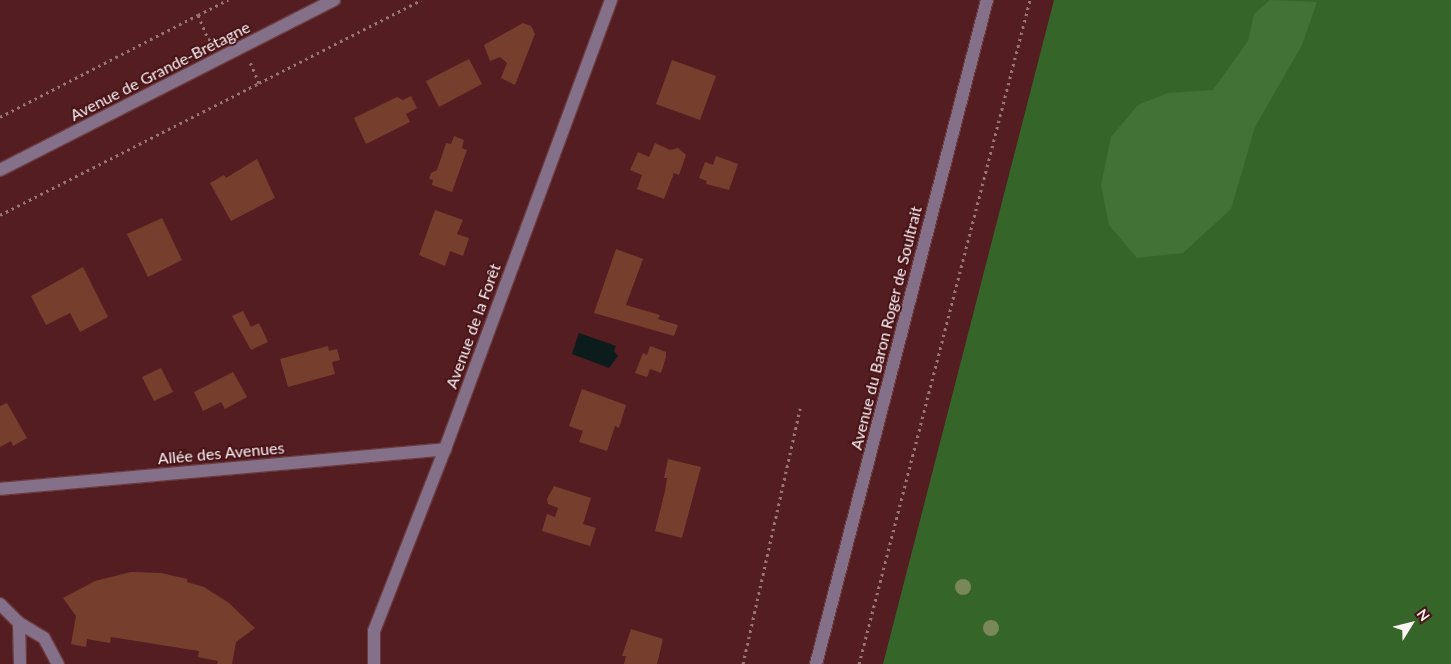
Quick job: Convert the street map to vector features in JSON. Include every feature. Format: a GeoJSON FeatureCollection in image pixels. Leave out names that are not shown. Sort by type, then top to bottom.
{"type":"FeatureCollection","features":[{"type":"Feature","properties":{"kind":"street","name":"Avenue de Grande-Bretagne"},"geometry":{"type":"LineString","coordinates":[[0,170],[334,0]]}},
{"type":"Feature","properties":{"kind":"street","name":"Avenue de la Forêt"},"geometry":{"type":"LineString","coordinates":[[374,664],[374,631],[445,449],[612,0]]}},
{"type":"Feature","properties":{"kind":"street","name":"Avenue du Baron Roger de Soultrait"},"geometry":{"type":"LineString","coordinates":[[816,664],[987,0]]}},
{"type":"Feature","properties":{"kind":"street","name":"Allée des Avenues"},"geometry":{"type":"LineString","coordinates":[[0,489],[445,449]]}},
{"type":"Feature","properties":{"kind":"street"},"geometry":{"type":"LineString","coordinates":[[0,604],[19,624],[44,638],[58,664]]}},
{"type":"Feature","properties":{"kind":"street"},"geometry":{"type":"LineString","coordinates":[[19,624],[20,664]]}},
{"type":"Feature","properties":{"kind":"path"},"geometry":{"type":"LineString","coordinates":[[198,15],[228,0]]}},
{"type":"Feature","properties":{"kind":"path"},"geometry":{"type":"LineString","coordinates":[[260,83],[421,0]]}},
{"type":"Feature","properties":{"kind":"path"},"geometry":{"type":"LineString","coordinates":[[859,664],[1030,0]]}},
{"type":"Feature","properties":{"kind":"path"},"geometry":{"type":"LineString","coordinates":[[743,664],[800,408]]}},
{"type":"Feature","properties":{"kind":"green space"},"geometry":{"type":"Polygon","coordinates":[[[1054,0],[1451,0],[1451,664],[883,664],[1054,0]]]}},
{"type":"Feature","properties":{"kind":"green space"},"geometry":{"type":"Polygon","coordinates":[[[1270,0],[1317,2],[1302,45],[1255,127],[1231,209],[1183,253],[1137,258],[1109,225],[1101,185],[1111,137],[1138,105],[1168,93],[1213,90],[1248,41],[1254,14],[1270,0]]]}},
{"type":"Feature","properties":{"kind":"shaded area"},"geometry":{"type":"Polygon","coordinates":[[[579,333],[616,346],[614,351],[618,356],[609,368],[572,354],[579,333]]]}},
{"type":"Feature","properties":{"kind":"building"},"geometry":{"type":"Polygon","coordinates":[[[523,23],[531,26],[535,34],[515,85],[501,78],[507,63],[500,57],[490,61],[484,45],[523,23]]]}},
{"type":"Feature","properties":{"kind":"building"},"geometry":{"type":"Polygon","coordinates":[[[469,59],[482,84],[439,107],[426,81],[469,59]]]}},
{"type":"Feature","properties":{"kind":"building"},"geometry":{"type":"Polygon","coordinates":[[[672,60],[716,76],[700,120],[656,104],[672,60]]]}},
{"type":"Feature","properties":{"kind":"building"},"geometry":{"type":"Polygon","coordinates":[[[411,96],[417,108],[406,114],[410,122],[366,144],[354,118],[397,97],[403,100],[411,96]]]}},
{"type":"Feature","properties":{"kind":"building"},"geometry":{"type":"Polygon","coordinates":[[[454,136],[464,140],[462,148],[467,150],[452,192],[432,185],[433,180],[429,179],[431,173],[437,170],[446,143],[451,144],[454,136]]]}},
{"type":"Feature","properties":{"kind":"building"},"geometry":{"type":"Polygon","coordinates":[[[655,143],[670,150],[678,148],[686,155],[679,175],[674,173],[664,199],[637,189],[642,175],[630,170],[638,152],[649,157],[655,143]]]}},
{"type":"Feature","properties":{"kind":"building"},"geometry":{"type":"Polygon","coordinates":[[[716,156],[738,164],[729,190],[706,184],[707,181],[699,178],[705,162],[713,165],[716,156]]]}},
{"type":"Feature","properties":{"kind":"building"},"geometry":{"type":"Polygon","coordinates":[[[257,159],[275,198],[231,221],[210,183],[224,175],[226,178],[257,159]]]}},
{"type":"Feature","properties":{"kind":"building"},"geometry":{"type":"Polygon","coordinates":[[[435,210],[463,220],[457,234],[469,238],[463,256],[450,251],[445,266],[419,255],[435,210]]]}},
{"type":"Feature","properties":{"kind":"building"},"geometry":{"type":"Polygon","coordinates":[[[162,218],[182,260],[148,277],[127,234],[162,218]]]}},
{"type":"Feature","properties":{"kind":"building"},"geometry":{"type":"Polygon","coordinates":[[[616,249],[643,259],[626,305],[660,315],[658,319],[678,325],[674,336],[594,313],[616,249]]]}},
{"type":"Feature","properties":{"kind":"building"},"geometry":{"type":"Polygon","coordinates":[[[83,267],[108,317],[80,332],[70,313],[46,325],[31,296],[83,267]]]}},
{"type":"Feature","properties":{"kind":"building"},"geometry":{"type":"Polygon","coordinates":[[[243,311],[251,327],[259,323],[268,342],[251,350],[232,316],[243,311]]]}},
{"type":"Feature","properties":{"kind":"building"},"geometry":{"type":"Polygon","coordinates":[[[328,346],[329,351],[337,349],[340,360],[332,362],[335,374],[288,387],[280,359],[328,346]]]}},
{"type":"Feature","properties":{"kind":"building"},"geometry":{"type":"Polygon","coordinates":[[[650,346],[666,352],[666,357],[661,373],[650,369],[647,377],[635,373],[643,353],[647,355],[650,346]]]}},
{"type":"Feature","properties":{"kind":"building"},"geometry":{"type":"Polygon","coordinates":[[[161,368],[173,392],[154,401],[142,377],[161,368]]]}},
{"type":"Feature","properties":{"kind":"building"},"geometry":{"type":"Polygon","coordinates":[[[233,372],[247,397],[225,409],[221,402],[203,411],[194,392],[233,372]]]}},
{"type":"Feature","properties":{"kind":"building"},"geometry":{"type":"Polygon","coordinates":[[[582,389],[626,405],[619,428],[615,426],[607,451],[579,442],[583,431],[569,426],[582,389]]]}},
{"type":"Feature","properties":{"kind":"building"},"geometry":{"type":"Polygon","coordinates":[[[7,403],[27,438],[13,446],[11,441],[0,447],[0,406],[7,403]]]}},
{"type":"Feature","properties":{"kind":"building"},"geometry":{"type":"Polygon","coordinates":[[[668,459],[701,467],[682,538],[655,531],[665,491],[667,478],[664,478],[668,459]]]}},
{"type":"Feature","properties":{"kind":"building"},"geometry":{"type":"Polygon","coordinates":[[[554,486],[591,498],[583,524],[596,528],[590,546],[542,531],[547,514],[555,517],[558,508],[548,504],[547,499],[554,486]]]}},
{"type":"Feature","properties":{"kind":"building"},"geometry":{"type":"Polygon","coordinates":[[[131,572],[161,573],[187,579],[187,582],[204,587],[229,603],[255,628],[236,642],[232,664],[217,664],[218,661],[198,657],[199,651],[111,637],[110,643],[87,639],[86,647],[71,644],[76,616],[63,598],[95,581],[131,572]]]}},
{"type":"Feature","properties":{"kind":"building"},"geometry":{"type":"Polygon","coordinates":[[[631,629],[663,639],[657,664],[624,664],[626,656],[622,656],[631,629]]]}}]}
